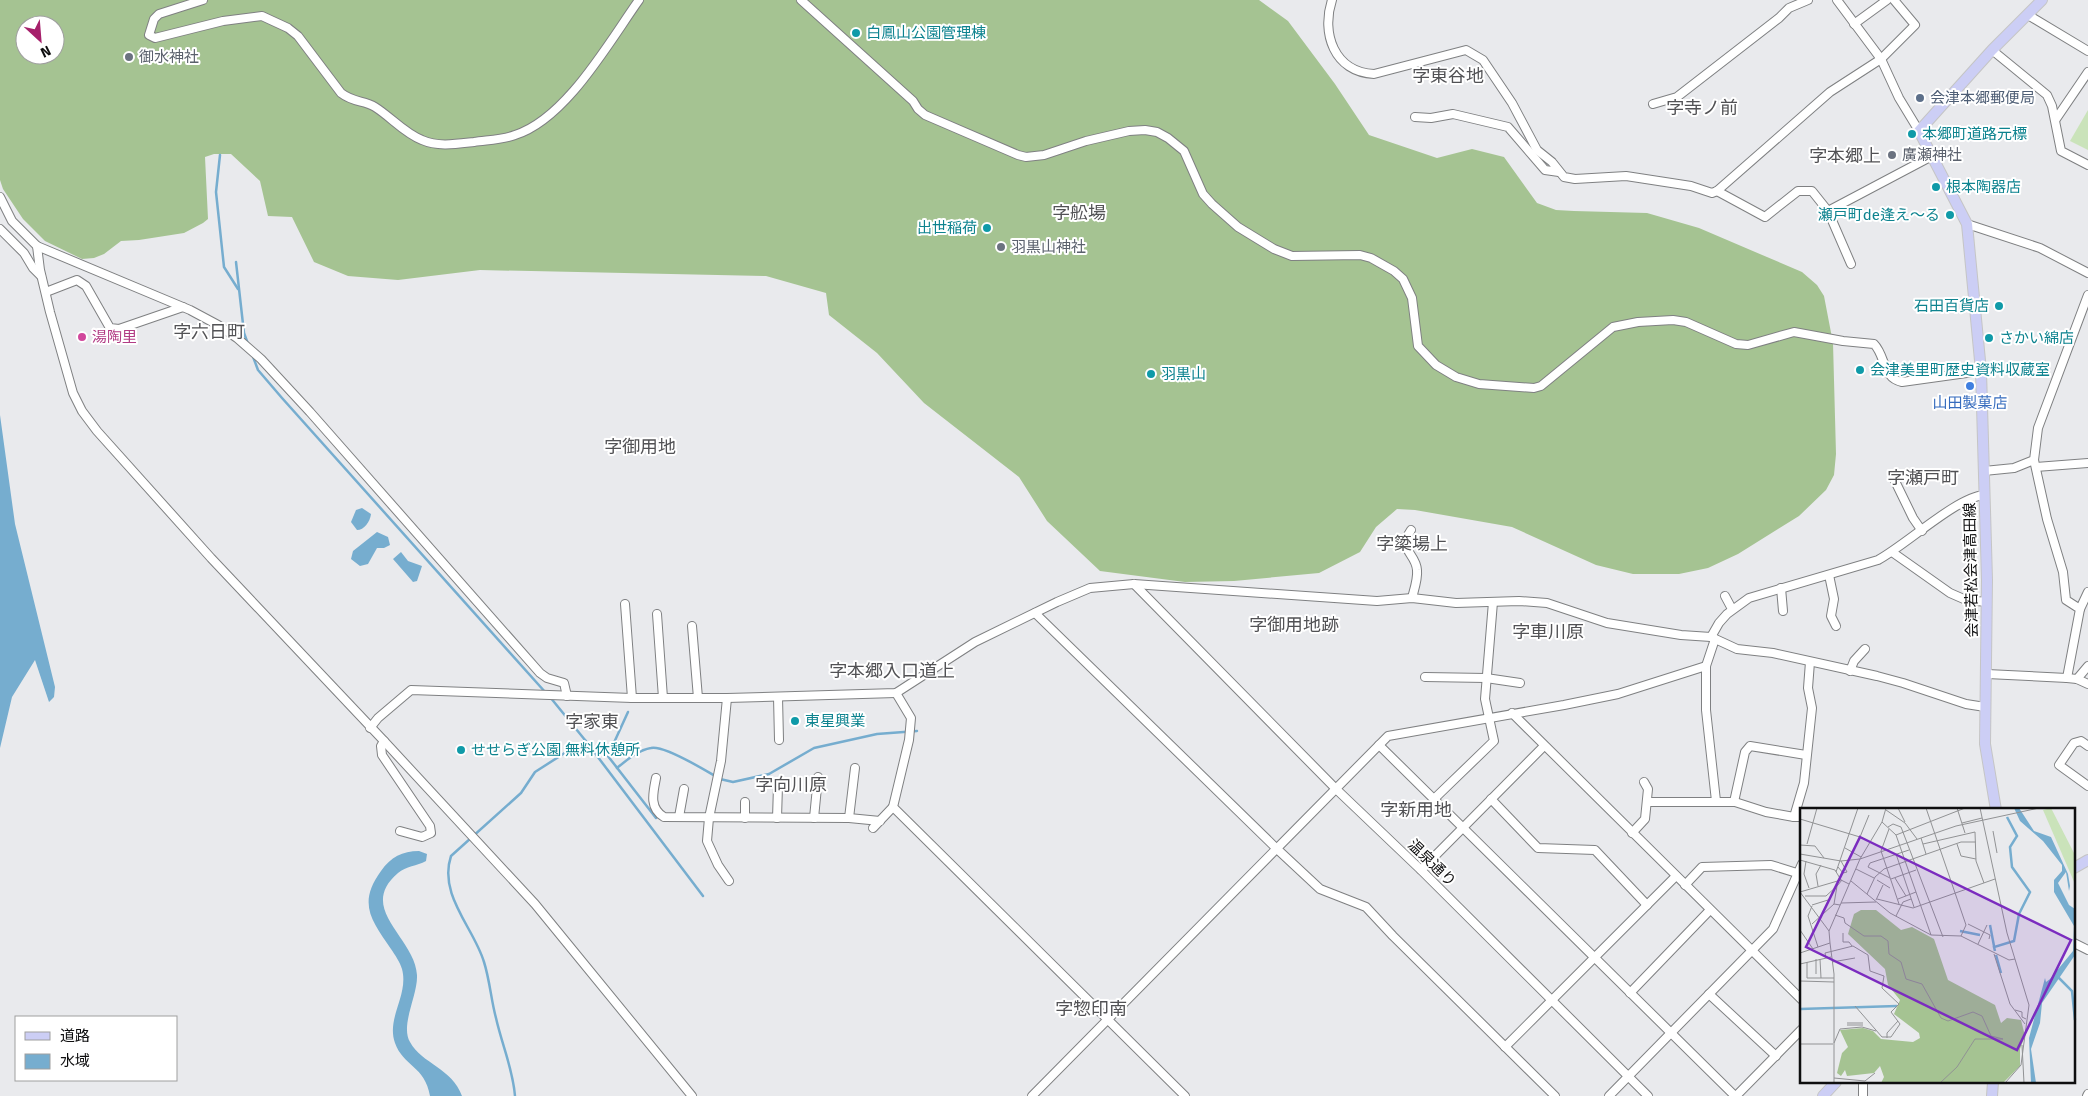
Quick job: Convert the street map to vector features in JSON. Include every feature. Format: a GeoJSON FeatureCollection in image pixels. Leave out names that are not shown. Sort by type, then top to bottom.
{"type":"FeatureCollection","features":[{"type":"Feature","properties":{"kind":"main road"},"geometry":{"type":"LineString","coordinates":[[1919,131],[1992,50],[2042,0]]}},
{"type":"Feature","properties":{"kind":"main road","name":"会津若松会津高田線"},"geometry":{"type":"LineString","coordinates":[[1919,131],[1967,224],[1981,371],[1988,602],[1988,674],[1985,744],[1996,808]]}},
{"type":"Feature","properties":{"kind":"main road"},"geometry":{"type":"LineString","coordinates":[[2076,867],[2088,860]]}},
{"type":"Feature","properties":{"kind":"main road"},"geometry":{"type":"LineString","coordinates":[[1823,1096],[1834,1084]]}},
{"type":"Feature","properties":{"kind":"street"},"geometry":{"type":"LineString","coordinates":[[202,0],[159,14],[154,19],[149,35],[156,38],[223,21],[262,16],[288,28],[298,36],[341,93],[349,100],[375,106],[412,135],[438,144],[466,143],[515,136],[541,122],[573,92],[638,0]]}},
{"type":"Feature","properties":{"kind":"street"},"geometry":{"type":"LineString","coordinates":[[801,0],[913,101],[925,115],[1018,156],[1035,157],[1086,141],[1129,131],[1145,130],[1157,132],[1168,138],[1184,151],[1203,194],[1212,204],[1238,227],[1274,249],[1292,256],[1360,255],[1377,260],[1394,271],[1403,279],[1412,298],[1418,346],[1436,365],[1456,377],[1479,384],[1534,388],[1547,383],[1613,328],[1638,322],[1673,320],[1686,322],[1736,344],[1748,345],[1794,332],[1842,341],[1874,344],[1878,348],[1890,377],[1895,381],[1902,382],[1981,371]]}},
{"type":"Feature","properties":{"kind":"street"},"geometry":{"type":"LineString","coordinates":[[1332,0],[1327,21],[1330,40],[1345,64],[1361,74],[1374,74],[1466,50],[1483,60],[1512,103],[1534,145],[1564,177],[1575,180],[1626,176],[1691,186],[1712,192],[1717,191],[1830,92],[1881,59],[1915,25],[1894,0]]}},
{"type":"Feature","properties":{"kind":"street"},"geometry":{"type":"LineString","coordinates":[[1653,104],[1677,97],[1779,18],[1789,8],[1808,0]]}},
{"type":"Feature","properties":{"kind":"street"},"geometry":{"type":"LineString","coordinates":[[1837,0],[1881,59],[1899,98],[1919,131]]}},
{"type":"Feature","properties":{"kind":"street"},"geometry":{"type":"LineString","coordinates":[[1854,24],[1887,0]]}},
{"type":"Feature","properties":{"kind":"street"},"geometry":{"type":"LineString","coordinates":[[2028,15],[2088,51]]}},
{"type":"Feature","properties":{"kind":"street"},"geometry":{"type":"LineString","coordinates":[[1992,50],[2047,95],[2056,119],[2061,151],[2088,165]]}},
{"type":"Feature","properties":{"kind":"street"},"geometry":{"type":"LineString","coordinates":[[2056,119],[2088,72]]}},
{"type":"Feature","properties":{"kind":"street"},"geometry":{"type":"LineString","coordinates":[[1415,117],[1431,118],[1453,114],[1508,127],[1545,170],[1559,172]]}},
{"type":"Feature","properties":{"kind":"street"},"geometry":{"type":"LineString","coordinates":[[1828,211],[1932,156]]}},
{"type":"Feature","properties":{"kind":"street"},"geometry":{"type":"LineString","coordinates":[[1717,191],[1765,217],[1798,191],[1812,191],[1818,196],[1828,211],[1851,264]]}},
{"type":"Feature","properties":{"kind":"street"},"geometry":{"type":"LineString","coordinates":[[0,197],[12,221],[37,246],[183,307],[218,325],[261,359],[540,673],[547,678],[564,683],[564,696]]}},
{"type":"Feature","properties":{"kind":"street"},"geometry":{"type":"LineString","coordinates":[[1967,224],[2040,248],[2088,273]]}},
{"type":"Feature","properties":{"kind":"street"},"geometry":{"type":"LineString","coordinates":[[0,229],[24,253],[33,268],[42,277]]}},
{"type":"Feature","properties":{"kind":"street"},"geometry":{"type":"LineString","coordinates":[[37,246],[42,277],[74,393],[82,411],[92,424],[211,558],[535,904],[692,1096]]}},
{"type":"Feature","properties":{"kind":"street"},"geometry":{"type":"LineString","coordinates":[[46,292],[77,280],[86,286],[110,328],[119,329],[183,307]]}},
{"type":"Feature","properties":{"kind":"street"},"geometry":{"type":"LineString","coordinates":[[2080,609],[2066,600],[2064,572],[2043,503],[2035,463],[2038,428],[2071,345],[2088,295]]}},
{"type":"Feature","properties":{"kind":"street"},"geometry":{"type":"LineString","coordinates":[[1984,471],[2014,468],[2035,463],[2088,463]]}},
{"type":"Feature","properties":{"kind":"street"},"geometry":{"type":"LineString","coordinates":[[1895,481],[1913,518],[1922,531]]}},
{"type":"Feature","properties":{"kind":"street"},"geometry":{"type":"LineString","coordinates":[[1716,801],[1706,710],[1706,666],[1719,623],[1732,609],[1749,598],[1878,560],[1950,510],[1972,497],[1984,495]]}},
{"type":"Feature","properties":{"kind":"street"},"geometry":{"type":"LineString","coordinates":[[1411,530],[1405,545],[1416,565],[1418,574],[1412,598]]}},
{"type":"Feature","properties":{"kind":"street"},"geometry":{"type":"LineString","coordinates":[[1892,552],[1950,593],[1966,600],[1988,602]]}},
{"type":"Feature","properties":{"kind":"street"},"geometry":{"type":"LineString","coordinates":[[1829,574],[1834,599],[1831,616],[1836,626]]}},
{"type":"Feature","properties":{"kind":"street"},"geometry":{"type":"LineString","coordinates":[[370,728],[378,718],[411,690],[632,698],[727,698],[896,693],[975,642],[1035,613],[1090,588],[1134,584],[1377,601],[1412,598],[1456,603],[1519,601],[1547,603],[1607,623],[1681,636],[1713,638],[1737,649],[1773,653],[1903,683],[1966,704],[1986,707]]}},
{"type":"Feature","properties":{"kind":"street","name":"温泉通り"},"geometry":{"type":"LineString","coordinates":[[1134,584],[1335,788],[1421,870],[1648,1096]]}},
{"type":"Feature","properties":{"kind":"street"},"geometry":{"type":"LineString","coordinates":[[1781,588],[1783,611]]}},
{"type":"Feature","properties":{"kind":"street"},"geometry":{"type":"LineString","coordinates":[[2067,678],[2080,609],[2088,592]]}},
{"type":"Feature","properties":{"kind":"street"},"geometry":{"type":"LineString","coordinates":[[1724,596],[1732,609]]}},
{"type":"Feature","properties":{"kind":"street"},"geometry":{"type":"LineString","coordinates":[[1434,799],[1494,741],[1485,698],[1493,602]]}},
{"type":"Feature","properties":{"kind":"street"},"geometry":{"type":"LineString","coordinates":[[625,604],[632,698]]}},
{"type":"Feature","properties":{"kind":"street"},"geometry":{"type":"LineString","coordinates":[[1035,613],[1320,889],[1366,907],[1555,1096]]}},
{"type":"Feature","properties":{"kind":"street"},"geometry":{"type":"LineString","coordinates":[[657,614],[664,698]]}},
{"type":"Feature","properties":{"kind":"street"},"geometry":{"type":"LineString","coordinates":[[692,626],[698,698]]}},
{"type":"Feature","properties":{"kind":"street"},"geometry":{"type":"LineString","coordinates":[[1850,671],[1854,661],[1866,649]]}},
{"type":"Feature","properties":{"kind":"street"},"geometry":{"type":"LineString","coordinates":[[1648,802],[1734,802],[1766,812],[1798,817],[1804,783],[1812,708],[1808,688],[1810,662]]}},
{"type":"Feature","properties":{"kind":"street"},"geometry":{"type":"LineString","coordinates":[[1032,1096],[1388,736],[1618,694],[1706,666]]}},
{"type":"Feature","properties":{"kind":"street"},"geometry":{"type":"LineString","coordinates":[[2076,679],[2088,666]]}},
{"type":"Feature","properties":{"kind":"street"},"geometry":{"type":"LineString","coordinates":[[1988,674],[2067,678],[2076,679],[2088,684]]}},
{"type":"Feature","properties":{"kind":"street"},"geometry":{"type":"LineString","coordinates":[[1426,677],[1486,678],[1520,683]]}},
{"type":"Feature","properties":{"kind":"street"},"geometry":{"type":"LineString","coordinates":[[873,828],[893,807],[909,740],[910,718],[896,693]]}},
{"type":"Feature","properties":{"kind":"street"},"geometry":{"type":"LineString","coordinates":[[778,697],[779,740]]}},
{"type":"Feature","properties":{"kind":"street"},"geometry":{"type":"LineString","coordinates":[[727,698],[721,760],[709,818],[707,840],[718,865],[729,881]]}},
{"type":"Feature","properties":{"kind":"street"},"geometry":{"type":"LineString","coordinates":[[1512,713],[1800,998]]}},
{"type":"Feature","properties":{"kind":"street"},"geometry":{"type":"LineString","coordinates":[[2088,746],[2081,741],[2074,743],[2059,765],[2088,786]]}},
{"type":"Feature","properties":{"kind":"street"},"geometry":{"type":"LineString","coordinates":[[384,742],[382,755],[430,826],[431,833],[422,837],[400,831]]}},
{"type":"Feature","properties":{"kind":"street"},"geometry":{"type":"LineString","coordinates":[[1379,745],[1736,1096],[1800,1031]]}},
{"type":"Feature","properties":{"kind":"street"},"geometry":{"type":"LineString","coordinates":[[1421,870],[1544,746]]}},
{"type":"Feature","properties":{"kind":"street"},"geometry":{"type":"LineString","coordinates":[[1734,802],[1745,752],[1750,746],[1806,755]]}},
{"type":"Feature","properties":{"kind":"street"},"geometry":{"type":"LineString","coordinates":[[849,818],[855,768]]}},
{"type":"Feature","properties":{"kind":"street"},"geometry":{"type":"LineString","coordinates":[[814,818],[818,777]]}},
{"type":"Feature","properties":{"kind":"street"},"geometry":{"type":"LineString","coordinates":[[656,778],[652,800],[658,813],[664,817],[849,818],[880,821]]}},
{"type":"Feature","properties":{"kind":"street"},"geometry":{"type":"LineString","coordinates":[[1632,833],[1646,819],[1648,788],[1644,782]]}},
{"type":"Feature","properties":{"kind":"street"},"geometry":{"type":"LineString","coordinates":[[778,786],[778,818]]}},
{"type":"Feature","properties":{"kind":"street"},"geometry":{"type":"LineString","coordinates":[[678,817],[684,789]]}},
{"type":"Feature","properties":{"kind":"street"},"geometry":{"type":"LineString","coordinates":[[1491,799],[1538,848],[1595,850],[1647,905]]}},
{"type":"Feature","properties":{"kind":"street"},"geometry":{"type":"LineString","coordinates":[[745,802],[745,818]]}},
{"type":"Feature","properties":{"kind":"street"},"geometry":{"type":"LineString","coordinates":[[893,807],[1185,1096]]}},
{"type":"Feature","properties":{"kind":"street"},"geometry":{"type":"LineString","coordinates":[[1609,1096],[1773,929],[1799,873],[1771,865],[1702,867],[1685,884]]}},
{"type":"Feature","properties":{"kind":"street"},"geometry":{"type":"LineString","coordinates":[[1506,1047],[1676,876]]}},
{"type":"Feature","properties":{"kind":"street"},"geometry":{"type":"LineString","coordinates":[[1630,993],[1710,910]]}},
{"type":"Feature","properties":{"kind":"street"},"geometry":{"type":"LineString","coordinates":[[2076,944],[2088,950]]}},
{"type":"Feature","properties":{"kind":"street"},"geometry":{"type":"LineString","coordinates":[[1710,994],[1776,1056]]}},
{"type":"Feature","properties":{"kind":"green space"},"geometry":{"type":"Polygon","coordinates":[[[0,0],[1259,0],[1288,21],[1335,84],[1369,135],[1437,158],[1472,149],[1504,157],[1537,203],[1556,210],[1647,213],[1699,228],[1802,272],[1817,285],[1824,296],[1833,343],[1836,454],[1834,475],[1826,490],[1799,516],[1738,554],[1708,568],[1679,574],[1633,574],[1596,565],[1512,527],[1415,510],[1397,509],[1376,527],[1360,552],[1319,573],[1234,581],[1185,582],[1100,571],[1047,521],[1019,477],[924,403],[877,353],[829,315],[826,293],[766,276],[480,270],[398,280],[348,276],[314,262],[292,217],[268,216],[260,181],[231,154],[214,154],[205,157],[208,219],[203,223],[184,233],[121,241],[104,254],[94,258],[82,259],[45,241],[23,219],[3,189],[0,180],[0,0]]]}},
{"type":"Feature","properties":{"kind":"green space"},"geometry":{"type":"Polygon","coordinates":[[[2088,110],[2088,150],[2070,141],[2088,110]]]}},
{"type":"Feature","properties":{"kind":"water"},"geometry":{"type":"Polygon","coordinates":[[[0,415],[15,524],[55,687],[54,697],[49,702],[35,660],[12,697],[0,748],[0,415]]]}},
{"type":"Feature","properties":{"kind":"water"},"geometry":{"type":"Polygon","coordinates":[[[362,508],[371,514],[368,523],[360,530],[357,530],[351,522],[356,510],[362,508]]]}},
{"type":"Feature","properties":{"kind":"water"},"geometry":{"type":"Polygon","coordinates":[[[377,532],[388,537],[390,545],[384,548],[377,548],[368,564],[360,566],[351,559],[353,551],[377,532]]]}},
{"type":"Feature","properties":{"kind":"water"},"geometry":{"type":"Polygon","coordinates":[[[401,552],[408,561],[422,566],[417,581],[413,582],[393,559],[401,552]]]}},
{"type":"Feature","properties":{"kind":"water"},"geometry":{"type":"Polygon","coordinates":[[[419,851],[427,854],[426,861],[401,871],[387,886],[383,899],[385,911],[414,961],[417,975],[417,983],[408,1019],[407,1035],[415,1049],[451,1079],[462,1096],[430,1096],[424,1078],[403,1057],[395,1043],[393,1025],[403,988],[402,969],[378,930],[370,912],[370,893],[385,866],[402,854],[419,851]]]}},
{"type":"Feature","properties":{"kind":"waterway"},"geometry":{"type":"LineString","coordinates":[[220,155],[216,192],[224,267],[238,289]]}},
{"type":"Feature","properties":{"kind":"waterway"},"geometry":{"type":"LineString","coordinates":[[236,262],[244,333],[248,344]]}},
{"type":"Feature","properties":{"kind":"waterway"},"geometry":{"type":"LineString","coordinates":[[252,354],[258,370],[282,398],[546,693]]}},
{"type":"Feature","properties":{"kind":"waterway"},"geometry":{"type":"LineString","coordinates":[[515,1096],[512,1076],[498,1028],[484,962],[453,898],[448,870],[451,856],[521,793],[535,772],[585,740],[550,697]]}},
{"type":"Feature","properties":{"kind":"waterway"},"geometry":{"type":"LineString","coordinates":[[600,749],[612,747],[628,712]]}},
{"type":"Feature","properties":{"kind":"waterway"},"geometry":{"type":"LineString","coordinates":[[720,779],[733,782],[769,774],[814,748],[877,734],[917,731]]}},
{"type":"Feature","properties":{"kind":"waterway"},"geometry":{"type":"LineString","coordinates":[[585,740],[703,896]]}},
{"type":"Feature","properties":{"kind":"waterway"},"geometry":{"type":"LineString","coordinates":[[617,768],[642,751],[657,748],[683,758],[715,776]]}},
{"type":"Feature","properties":{"kind":"waterway"},"geometry":{"type":"LineString","coordinates":[[595,753],[600,750],[604,751],[656,818]]}},
{"type":"Feature","properties":{"kind":"place","name":"白鳳山公園管理棟"},"geometry":{"type":"Point","coordinates":[856,33]}},
{"type":"Feature","properties":{"kind":"place","name":"御水神社"},"geometry":{"type":"Point","coordinates":[129,57]}},
{"type":"Feature","properties":{"kind":"place","name":"会津本郷郵便局"},"geometry":{"type":"Point","coordinates":[1920,98]}},
{"type":"Feature","properties":{"kind":"place","name":"本郷町道路元標"},"geometry":{"type":"Point","coordinates":[1912,134]}},
{"type":"Feature","properties":{"kind":"place","name":"廣瀬神社"},"geometry":{"type":"Point","coordinates":[1892,155]}},
{"type":"Feature","properties":{"kind":"place","name":"根本陶器店"},"geometry":{"type":"Point","coordinates":[1936,187]}},
{"type":"Feature","properties":{"kind":"place","name":"瀬戸町de逢え〜る"},"geometry":{"type":"Point","coordinates":[1950,215]}},
{"type":"Feature","properties":{"kind":"place","name":"出世稲荷"},"geometry":{"type":"Point","coordinates":[987,228]}},
{"type":"Feature","properties":{"kind":"place","name":"羽黒山神社"},"geometry":{"type":"Point","coordinates":[1001,247]}},
{"type":"Feature","properties":{"kind":"place","name":"石田百貨店"},"geometry":{"type":"Point","coordinates":[1999,306]}},
{"type":"Feature","properties":{"kind":"place","name":"湯陶里"},"geometry":{"type":"Point","coordinates":[82,337]}},
{"type":"Feature","properties":{"kind":"place","name":"さかい綿店"},"geometry":{"type":"Point","coordinates":[1989,338]}},
{"type":"Feature","properties":{"kind":"place","name":"会津美里町歴史資料収蔵室"},"geometry":{"type":"Point","coordinates":[1860,370]}},
{"type":"Feature","properties":{"kind":"place","name":"羽黒山"},"geometry":{"type":"Point","coordinates":[1151,374]}},
{"type":"Feature","properties":{"kind":"place","name":"山田製菓店"},"geometry":{"type":"Point","coordinates":[1970,386]}},
{"type":"Feature","properties":{"kind":"place","name":"東星興業"},"geometry":{"type":"Point","coordinates":[795,721]}},
{"type":"Feature","properties":{"kind":"place","name":"せせらぎ公園 無料休憩所"},"geometry":{"type":"Point","coordinates":[461,750]}},
{"type":"Feature","properties":{"kind":"district","name":"字東谷地"},"geometry":{"type":"Point","coordinates":[1448,76]}},
{"type":"Feature","properties":{"kind":"district","name":"字寺ノ前"},"geometry":{"type":"Point","coordinates":[1702,108]}},
{"type":"Feature","properties":{"kind":"district","name":"字本郷上"},"geometry":{"type":"Point","coordinates":[1845,156]}},
{"type":"Feature","properties":{"kind":"district","name":"字舩場"},"geometry":{"type":"Point","coordinates":[1079,213]}},
{"type":"Feature","properties":{"kind":"district","name":"字六日町"},"geometry":{"type":"Point","coordinates":[209,332]}},
{"type":"Feature","properties":{"kind":"district","name":"字御用地"},"geometry":{"type":"Point","coordinates":[640,447]}},
{"type":"Feature","properties":{"kind":"district","name":"字瀬戸町"},"geometry":{"type":"Point","coordinates":[1923,478]}},
{"type":"Feature","properties":{"kind":"district","name":"字簗場上"},"geometry":{"type":"Point","coordinates":[1412,544]}},
{"type":"Feature","properties":{"kind":"district","name":"字御用地跡"},"geometry":{"type":"Point","coordinates":[1294,625]}},
{"type":"Feature","properties":{"kind":"district","name":"字車川原"},"geometry":{"type":"Point","coordinates":[1548,632]}},
{"type":"Feature","properties":{"kind":"district","name":"字本郷入口道上"},"geometry":{"type":"Point","coordinates":[892,671]}},
{"type":"Feature","properties":{"kind":"district","name":"字家東"},"geometry":{"type":"Point","coordinates":[592,722]}},
{"type":"Feature","properties":{"kind":"district","name":"字向川原"},"geometry":{"type":"Point","coordinates":[791,785]}},
{"type":"Feature","properties":{"kind":"district","name":"字新用地"},"geometry":{"type":"Point","coordinates":[1416,810]}},
{"type":"Feature","properties":{"kind":"district","name":"字惣印南"},"geometry":{"type":"Point","coordinates":[1091,1009]}}]}
